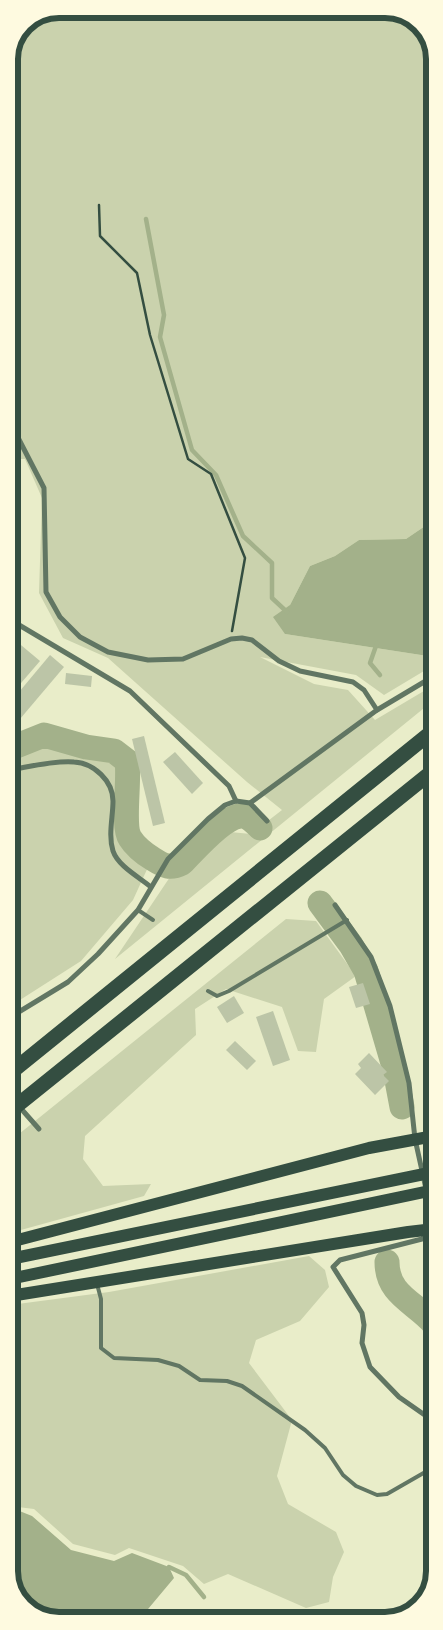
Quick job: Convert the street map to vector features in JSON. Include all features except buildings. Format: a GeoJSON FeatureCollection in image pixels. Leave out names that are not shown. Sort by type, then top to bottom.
{"type":"FeatureCollection","features":[{"type":"Feature","properties":{"kind":"highway"},"geometry":{"type":"LineString","coordinates":[[18,1067],[426,736]]}},
{"type":"Feature","properties":{"kind":"highway"},"geometry":{"type":"LineString","coordinates":[[18,1106],[426,776]]}},
{"type":"Feature","properties":{"kind":"main road"},"geometry":{"type":"LineString","coordinates":[[18,1240],[369,1148],[426,1137]]}},
{"type":"Feature","properties":{"kind":"main road"},"geometry":{"type":"LineString","coordinates":[[18,1257],[426,1174]]}},
{"type":"Feature","properties":{"kind":"main road"},"geometry":{"type":"LineString","coordinates":[[18,1276],[426,1192]]}},
{"type":"Feature","properties":{"kind":"main road"},"geometry":{"type":"LineString","coordinates":[[18,1295],[426,1231]]}},
{"type":"Feature","properties":{"kind":"street"},"geometry":{"type":"LineString","coordinates":[[18,438],[44,488],[46,592],[60,617],[80,637],[108,652],[148,660],[183,659],[231,639],[242,638],[252,640],[280,661],[300,670],[352,682],[364,690],[377,710]]}},
{"type":"Feature","properties":{"kind":"street"},"geometry":{"type":"LineString","coordinates":[[18,624],[130,691],[229,786],[236,801]]}},
{"type":"Feature","properties":{"kind":"street"},"geometry":{"type":"LineString","coordinates":[[250,803],[377,710],[426,681]]}},
{"type":"Feature","properties":{"kind":"street"},"geometry":{"type":"LineString","coordinates":[[18,769],[74,762],[88,766],[100,773],[110,787],[113,800],[111,838],[113,851],[119,861],[151,887]]}},
{"type":"Feature","properties":{"kind":"street"},"geometry":{"type":"LineString","coordinates":[[18,1013],[68,982],[98,954],[138,910],[158,873],[168,859],[208,819],[225,805],[236,801],[250,803],[267,821]]}},
{"type":"Feature","properties":{"kind":"street"},"geometry":{"type":"LineString","coordinates":[[335,905],[371,957],[390,1006],[409,1083],[415,1139],[426,1189]]}},
{"type":"Feature","properties":{"kind":"street"},"geometry":{"type":"LineString","coordinates":[[18,1104],[39,1129]]}},
{"type":"Feature","properties":{"kind":"street"},"geometry":{"type":"LineString","coordinates":[[426,1236],[422,1239],[340,1260],[333,1267],[362,1313],[364,1326],[362,1344],[370,1367],[399,1397],[426,1416]]}},
{"type":"Feature","properties":{"kind":"lane"},"geometry":{"type":"LineString","coordinates":[[138,910],[153,920]]}},
{"type":"Feature","properties":{"kind":"lane"},"geometry":{"type":"LineString","coordinates":[[208,991],[217,996],[229,991],[332,931],[345,921]]}},
{"type":"Feature","properties":{"kind":"lane"},"geometry":{"type":"LineString","coordinates":[[96,1282],[101,1299],[101,1348],[114,1358],[158,1360],[179,1366],[200,1380],[227,1381],[242,1386],[304,1430],[325,1448],[343,1475],[356,1486],[376,1495],[387,1494],[426,1472]]}},
{"type":"Feature","properties":{"kind":"path"},"geometry":{"type":"LineString","coordinates":[[99,205],[100,236],[137,273],[150,335],[188,459],[211,474],[245,558],[231,639]]}},
{"type":"Feature","properties":{"kind":"shaded area"},"geometry":{"type":"Polygon","coordinates":[[[50,18],[387,18],[400,21],[412,28],[420,38],[426,58],[426,525],[406,539],[359,540],[335,556],[310,566],[290,605],[285,634],[426,656],[426,670],[384,695],[356,675],[260,657],[314,684],[348,690],[375,720],[426,690],[426,706],[115,959],[170,877],[230,832],[251,834],[282,810],[247,782],[108,658],[63,638],[39,593],[42,498],[25,459],[18,459],[18,50],[29,29],[50,18]]]}},
{"type":"Feature","properties":{"kind":"shaded area"},"geometry":{"type":"Polygon","coordinates":[[[426,525],[426,656],[285,634],[273,617],[290,605],[310,566],[335,556],[359,540],[406,539],[426,525]]]}},
{"type":"Feature","properties":{"kind":"shaded area"},"geometry":{"type":"Polygon","coordinates":[[[49,742],[85,757],[107,758],[122,773],[122,837],[149,865],[133,900],[81,961],[18,1001],[18,750],[49,742]]]}},
{"type":"Feature","properties":{"kind":"shaded area"},"geometry":{"type":"Polygon","coordinates":[[[286,919],[316,921],[356,976],[324,999],[316,1052],[298,1051],[282,1007],[226,989],[195,1009],[196,1035],[85,1136],[83,1159],[103,1186],[151,1184],[144,1196],[18,1231],[18,1135],[286,919]]]}},
{"type":"Feature","properties":{"kind":"shaded area"},"geometry":{"type":"Polygon","coordinates":[[[309,1256],[325,1270],[329,1287],[300,1321],[256,1340],[249,1363],[292,1420],[277,1476],[288,1504],[336,1532],[344,1552],[333,1577],[329,1602],[306,1608],[228,1574],[204,1584],[183,1566],[129,1548],[115,1555],[73,1544],[34,1509],[18,1507],[18,1304],[109,1292],[309,1256]]]}},
{"type":"Feature","properties":{"kind":"shaded area"},"geometry":{"type":"Polygon","coordinates":[[[18,1510],[32,1516],[71,1550],[114,1561],[132,1553],[169,1567],[174,1578],[146,1612],[56,1612],[43,1609],[23,1592],[18,1580],[18,1510]]]}},
{"type":"Feature","properties":{"kind":"waterway"},"geometry":{"type":"LineString","coordinates":[[146,219],[164,315],[160,337],[192,450],[216,475],[243,536],[272,563],[272,598],[287,612]]}},
{"type":"Feature","properties":{"kind":"waterway"},"geometry":{"type":"LineString","coordinates":[[377,643],[370,663],[380,675]]}},
{"type":"Feature","properties":{"kind":"waterway"},"geometry":{"type":"LineString","coordinates":[[18,745],[44,735],[86,747],[114,751],[127,761],[126,813],[130,838],[144,852],[164,865],[174,866],[182,863],[209,835],[233,818],[246,817],[251,819],[260,828]]}},
{"type":"Feature","properties":{"kind":"waterway"},"geometry":{"type":"LineString","coordinates":[[320,903],[351,945],[366,971],[395,1070],[402,1107]]}},
{"type":"Feature","properties":{"kind":"waterway"},"geometry":{"type":"LineString","coordinates":[[387,1262],[388,1273],[397,1290],[426,1315]]}},
{"type":"Feature","properties":{"kind":"waterway"},"geometry":{"type":"LineString","coordinates":[[169,1567],[186,1575],[204,1597]]}}]}
